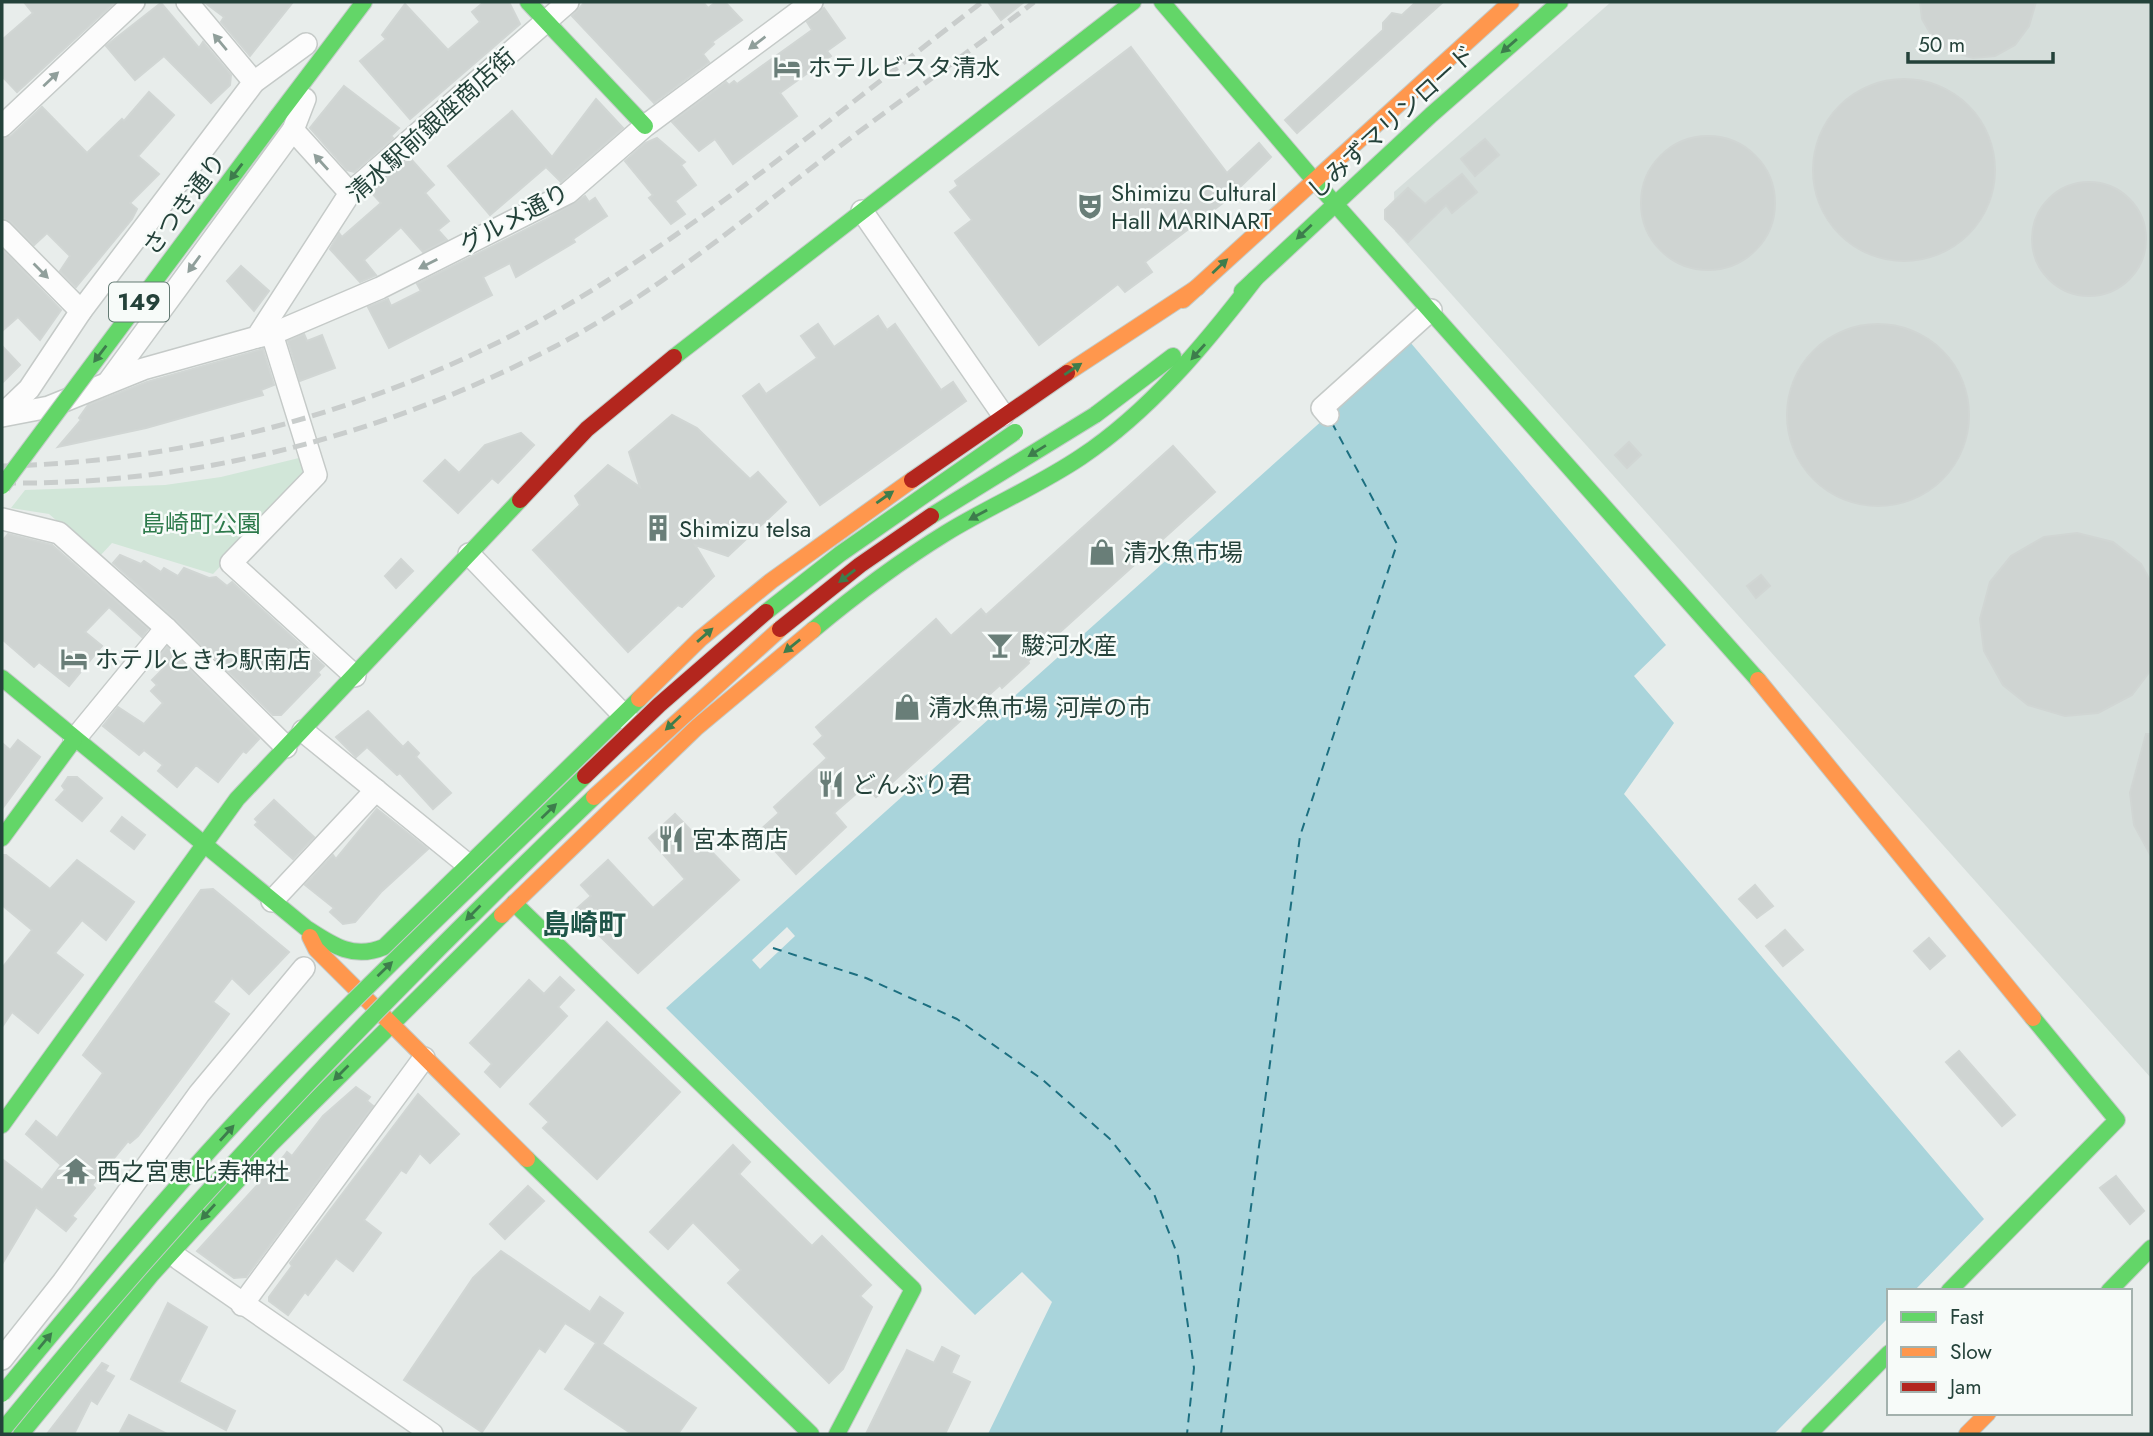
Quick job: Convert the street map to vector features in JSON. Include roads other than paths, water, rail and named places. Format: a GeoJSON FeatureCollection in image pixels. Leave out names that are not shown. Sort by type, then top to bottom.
{"type":"FeatureCollection","features":[{"type":"Feature","properties":{"kind":"main road"},"geometry":{"type":"LineString","coordinates":[[318,62],[364,2]]}},
{"type":"Feature","properties":{"kind":"main road"},"geometry":{"type":"LineString","coordinates":[[528,2],[645,126]]}},
{"type":"Feature","properties":{"kind":"main road"},"geometry":{"type":"LineString","coordinates":[[2,1125],[237,799],[587,429],[656,370],[1133,2]]}},
{"type":"Feature","properties":{"kind":"main road"},"geometry":{"type":"LineString","coordinates":[[1162,2],[1313,179],[1735,652],[2117,1120],[1952,1289]]}},
{"type":"Feature","properties":{"kind":"main road","name":"しみずマリンロード"},"geometry":{"type":"LineString","coordinates":[[1079,385],[1121,354],[1198,287],[1313,179],[1511,2]]}},
{"type":"Feature","properties":{"kind":"main road","name":"しみずマリンロード"},"geometry":{"type":"LineString","coordinates":[[2,1431],[84,1328],[238,1151],[425,961],[676,720],[770,636],[861,565],[917,526],[1095,415],[1166,363],[1336,203],[1560,2]]}},
{"type":"Feature","properties":{"kind":"main road","name":"さつき通り"},"geometry":{"type":"LineString","coordinates":[[2,486],[285,124]]}},
{"type":"Feature","properties":{"kind":"main road"},"geometry":{"type":"LineString","coordinates":[[21,1434],[152,1274],[271,1144],[663,758],[856,594],[946,533],[1080,458],[1118,430],[1202,348],[1255,279]]}},
{"type":"Feature","properties":{"kind":"main road"},"geometry":{"type":"LineString","coordinates":[[2,1394],[149,1218],[262,1094],[364,990],[659,705],[758,618],[839,554],[1198,287]]}},
{"type":"Feature","properties":{"kind":"main road"},"geometry":{"type":"LineString","coordinates":[[7,420],[59,374]]}},
{"type":"Feature","properties":{"kind":"main road"},"geometry":{"type":"LineString","coordinates":[[2,678],[74,740],[306,928],[337,947],[356,955],[369,956],[384,947],[700,639],[771,581],[1015,424]]}},
{"type":"Feature","properties":{"kind":"main road"},"geometry":{"type":"LineString","coordinates":[[2,838],[74,740]]}},
{"type":"Feature","properties":{"kind":"main road"},"geometry":{"type":"LineString","coordinates":[[514,903],[913,1289],[837,1434]]}},
{"type":"Feature","properties":{"kind":"main road"},"geometry":{"type":"LineString","coordinates":[[306,928],[316,949],[389,1025],[811,1434]]}},
{"type":"Feature","properties":{"kind":"main road"},"geometry":{"type":"LineString","coordinates":[[424,1058],[419,1021],[429,986]]}},
{"type":"Feature","properties":{"kind":"main road"},"geometry":{"type":"LineString","coordinates":[[2111,1289],[2151,1248]]}},
{"type":"Feature","properties":{"kind":"main road"},"geometry":{"type":"LineString","coordinates":[[1809,1434],[1887,1355]]}},
{"type":"Feature","properties":{"kind":"main road"},"geometry":{"type":"LineString","coordinates":[[1967,1434],[1986,1415]]}},
{"type":"Feature","properties":{"kind":"street"},"geometry":{"type":"LineString","coordinates":[[2,126],[134,2]]}},
{"type":"Feature","properties":{"kind":"street"},"geometry":{"type":"LineString","coordinates":[[187,2],[263,85]]}},
{"type":"Feature","properties":{"kind":"street","name":"清水駅前銀座商店街"},"geometry":{"type":"LineString","coordinates":[[264,336],[350,193],[568,2]]}},
{"type":"Feature","properties":{"kind":"street","name":"グルメ通り"},"geometry":{"type":"LineString","coordinates":[[264,336],[380,288],[568,193],[645,126],[812,2]]}},
{"type":"Feature","properties":{"kind":"street"},"geometry":{"type":"LineString","coordinates":[[7,420],[81,311],[263,85],[310,38]]}},
{"type":"Feature","properties":{"kind":"street"},"geometry":{"type":"LineString","coordinates":[[109,381],[285,124],[318,62]]}},
{"type":"Feature","properties":{"kind":"street"},"geometry":{"type":"LineString","coordinates":[[285,124],[350,193]]}},
{"type":"Feature","properties":{"kind":"street"},"geometry":{"type":"LineString","coordinates":[[862,211],[1015,424]]}},
{"type":"Feature","properties":{"kind":"street"},"geometry":{"type":"LineString","coordinates":[[2,231],[81,311]]}},
{"type":"Feature","properties":{"kind":"street"},"geometry":{"type":"LineString","coordinates":[[1328,415],[1322,408],[1431,310]]}},
{"type":"Feature","properties":{"kind":"street"},"geometry":{"type":"LineString","coordinates":[[7,420],[49,407],[144,369],[264,336],[316,475],[231,563],[355,676]]}},
{"type":"Feature","properties":{"kind":"street"},"geometry":{"type":"LineString","coordinates":[[2,519],[59,533],[166,628],[286,747]]}},
{"type":"Feature","properties":{"kind":"street"},"geometry":{"type":"LineString","coordinates":[[469,554],[663,758]]}},
{"type":"Feature","properties":{"kind":"street"},"geometry":{"type":"LineString","coordinates":[[74,740],[166,628]]}},
{"type":"Feature","properties":{"kind":"street"},"geometry":{"type":"LineString","coordinates":[[303,731],[514,903]]}},
{"type":"Feature","properties":{"kind":"street"},"geometry":{"type":"LineString","coordinates":[[272,901],[376,790]]}},
{"type":"Feature","properties":{"kind":"street"},"geometry":{"type":"LineString","coordinates":[[2,1359],[63,1282],[199,1094],[303,968]]}},
{"type":"Feature","properties":{"kind":"street"},"geometry":{"type":"LineString","coordinates":[[242,1305],[424,1058]]}},
{"type":"Feature","properties":{"kind":"street"},"geometry":{"type":"LineString","coordinates":[[179,1259],[432,1434]]}},
{"type":"Feature","properties":{"kind":"water"},"geometry":{"type":"Polygon","coordinates":[[[1410,342],[1666,645],[1634,676],[1674,723],[1624,794],[1984,1219],[1916,1289],[1887,1289],[1887,1319],[1774,1434],[988,1434],[1052,1302],[1022,1272],[975,1315],[666,1008],[1410,342]]]}},
{"type":"Feature","properties":{"kind":"railway"},"geometry":{"type":"LineString","coordinates":[[2,466],[82,461],[163,451],[243,435],[322,413],[399,386],[475,354],[547,317],[663,244],[756,177],[982,2]]}},
{"type":"Feature","properties":{"kind":"railway"},"geometry":{"type":"LineString","coordinates":[[2,483],[74,482],[145,475],[286,449],[423,406],[490,378],[554,347],[663,280],[1034,2]]}},
{"type":"Feature","properties":{"kind":"place","name":"ホテルビスタ清水"},"geometry":{"type":"Point","coordinates":[787,67]}},
{"type":"Feature","properties":{"kind":"place","name":"Shimizu Cultural Hall MARINART"},"geometry":{"type":"Point","coordinates":[1090,206]}},
{"type":"Feature","properties":{"kind":"place","name":"Shimizu telsa"},"geometry":{"type":"Point","coordinates":[658,528]}},
{"type":"Feature","properties":{"kind":"place","name":"清水魚市場"},"geometry":{"type":"Point","coordinates":[1102,552]}},
{"type":"Feature","properties":{"kind":"place","name":"駿河水産"},"geometry":{"type":"Point","coordinates":[1000,645]}},
{"type":"Feature","properties":{"kind":"place","name":"ホテルときわ駅南店"},"geometry":{"type":"Point","coordinates":[74,659]}},
{"type":"Feature","properties":{"kind":"place","name":"清水魚市場 河岸の市"},"geometry":{"type":"Point","coordinates":[907,707]}},
{"type":"Feature","properties":{"kind":"place","name":"どんぶり君"},"geometry":{"type":"Point","coordinates":[831,784]}},
{"type":"Feature","properties":{"kind":"place","name":"宮本商店"},"geometry":{"type":"Point","coordinates":[671,839]}},
{"type":"Feature","properties":{"kind":"place","name":"西之宮恵比寿神社"},"geometry":{"type":"Point","coordinates":[76,1171]}},
{"type":"Feature","properties":{"kind":"district","name":"島崎町"},"geometry":{"type":"Point","coordinates":[584,924]}},
{"type":"Feature","properties":{"kind":"park label","name":"島崎町公園"},"geometry":{"type":"Point","coordinates":[201,523]}}]}
